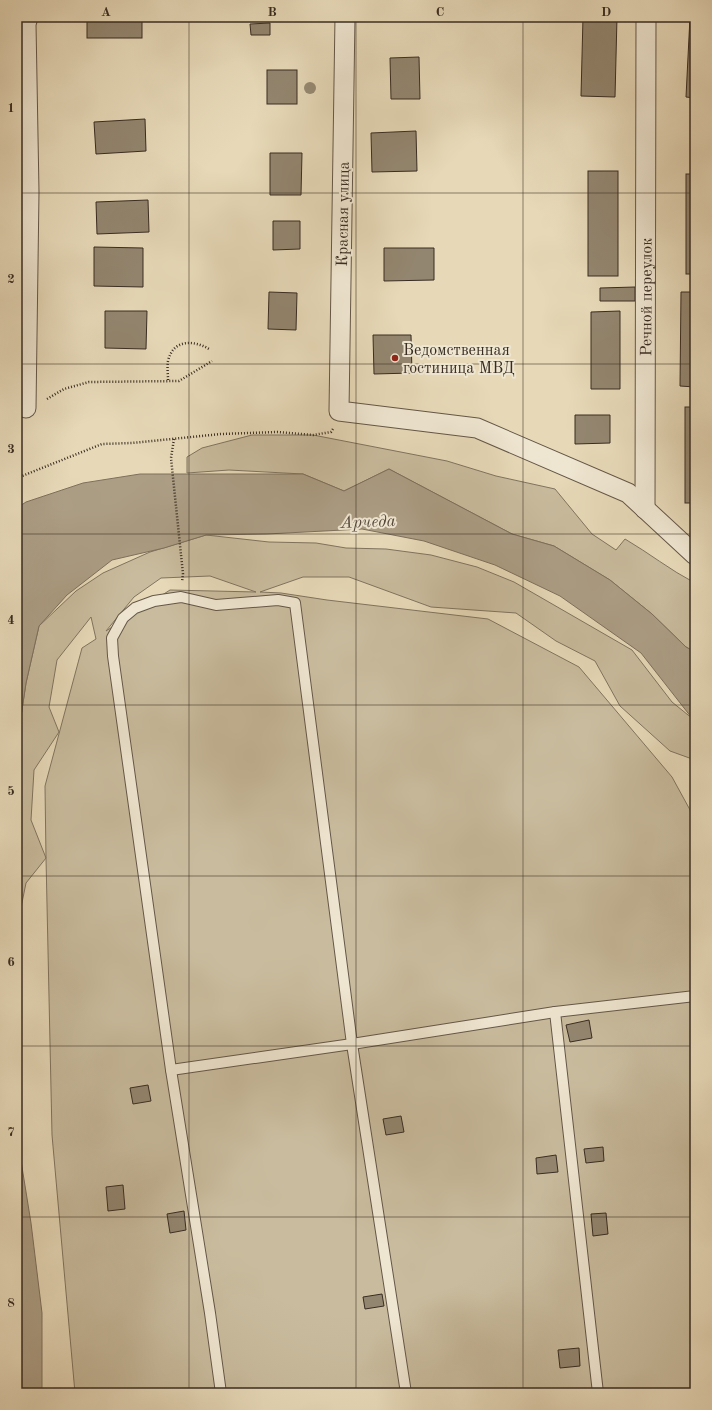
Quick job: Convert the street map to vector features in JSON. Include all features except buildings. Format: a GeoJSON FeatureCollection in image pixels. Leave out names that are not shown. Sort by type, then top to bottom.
{"type":"FeatureCollection","features":[{"type":"Feature","properties":{"kind":"street"},"geometry":{"type":"LineString","coordinates":[[26,408],[28,192],[26,24],[28,17]]}},
{"type":"Feature","properties":{"kind":"street","name":"Красная улица"},"geometry":{"type":"LineString","coordinates":[[339,411],[345,17]]}},
{"type":"Feature","properties":{"kind":"street","name":"Речной переулок"},"geometry":{"type":"LineString","coordinates":[[645,509],[646,17]]}},
{"type":"Feature","properties":{"kind":"street"},"geometry":{"type":"LineString","coordinates":[[339,411],[477,428],[628,493],[695,555]]}},
{"type":"Feature","properties":{"kind":"lane"},"geometry":{"type":"LineString","coordinates":[[221,1393],[171,1070],[113,656],[112,638],[124,618],[135,608],[154,601],[181,597],[216,605],[278,600],[295,603],[352,1044],[406,1393]]}},
{"type":"Feature","properties":{"kind":"lane"},"geometry":{"type":"LineString","coordinates":[[171,1070],[352,1044],[555,1012],[695,996]]}},
{"type":"Feature","properties":{"kind":"lane"},"geometry":{"type":"LineString","coordinates":[[555,1012],[598,1393]]}},
{"type":"Feature","properties":{"kind":"path"},"geometry":{"type":"LineString","coordinates":[[168,380],[168,360],[173,351],[180,345],[189,342],[201,344],[209,349]]}},
{"type":"Feature","properties":{"kind":"path"},"geometry":{"type":"LineString","coordinates":[[26,408],[47,399],[64,389],[89,382],[180,380],[212,361]]}},
{"type":"Feature","properties":{"kind":"path"},"geometry":{"type":"LineString","coordinates":[[17,478],[102,444],[132,443],[221,434],[277,432],[313,435],[331,432],[339,411]]}},
{"type":"Feature","properties":{"kind":"path"},"geometry":{"type":"LineString","coordinates":[[174,439],[171,458],[183,574]]}},
{"type":"Feature","properties":{"kind":"shaded area"},"geometry":{"type":"Polygon","coordinates":[[[252,435],[313,435],[447,461],[496,476],[555,489],[592,534],[616,550],[625,539],[695,583],[695,652],[686,647],[652,614],[610,580],[554,546],[512,534],[389,469],[344,491],[303,474],[229,470],[187,473],[187,457],[202,448],[252,435]]]}},
{"type":"Feature","properties":{"kind":"shaded area"},"geometry":{"type":"Polygon","coordinates":[[[206,535],[269,542],[316,543],[346,548],[386,549],[431,555],[477,567],[514,582],[632,650],[672,702],[693,719],[695,724],[695,760],[670,751],[620,706],[595,661],[556,641],[516,613],[431,607],[349,577],[303,577],[260,592],[281,593],[327,600],[488,619],[579,667],[672,777],[695,819],[695,1393],[75,1393],[52,1135],[46,858],[26,883],[17,927],[17,743],[26,683],[39,626],[76,591],[103,573],[150,552],[206,535]],[[210,576],[161,578],[134,597],[106,631],[170,590],[256,592],[210,576]],[[91,617],[57,660],[49,707],[59,732],[34,770],[31,820],[46,858],[45,786],[82,648],[96,639],[91,617]]]}},
{"type":"Feature","properties":{"kind":"water","name":"Арчеда"},"geometry":{"type":"Polygon","coordinates":[[[389,469],[512,534],[554,546],[610,580],[652,614],[686,647],[695,652],[695,722],[641,653],[560,596],[495,565],[424,541],[362,529],[267,534],[206,535],[164,548],[112,560],[67,595],[39,626],[26,683],[17,743],[17,508],[26,502],[83,483],[140,474],[303,474],[344,491],[389,469]]]}},
{"type":"Feature","properties":{"kind":"water"},"geometry":{"type":"Polygon","coordinates":[[[17,1136],[31,1223],[42,1313],[42,1393],[17,1393],[17,1136]]]}},
{"type":"Feature","properties":{"kind":"place","name":"Ведомственная гостиница МВД"},"geometry":{"type":"Point","coordinates":[395,358]}}]}
